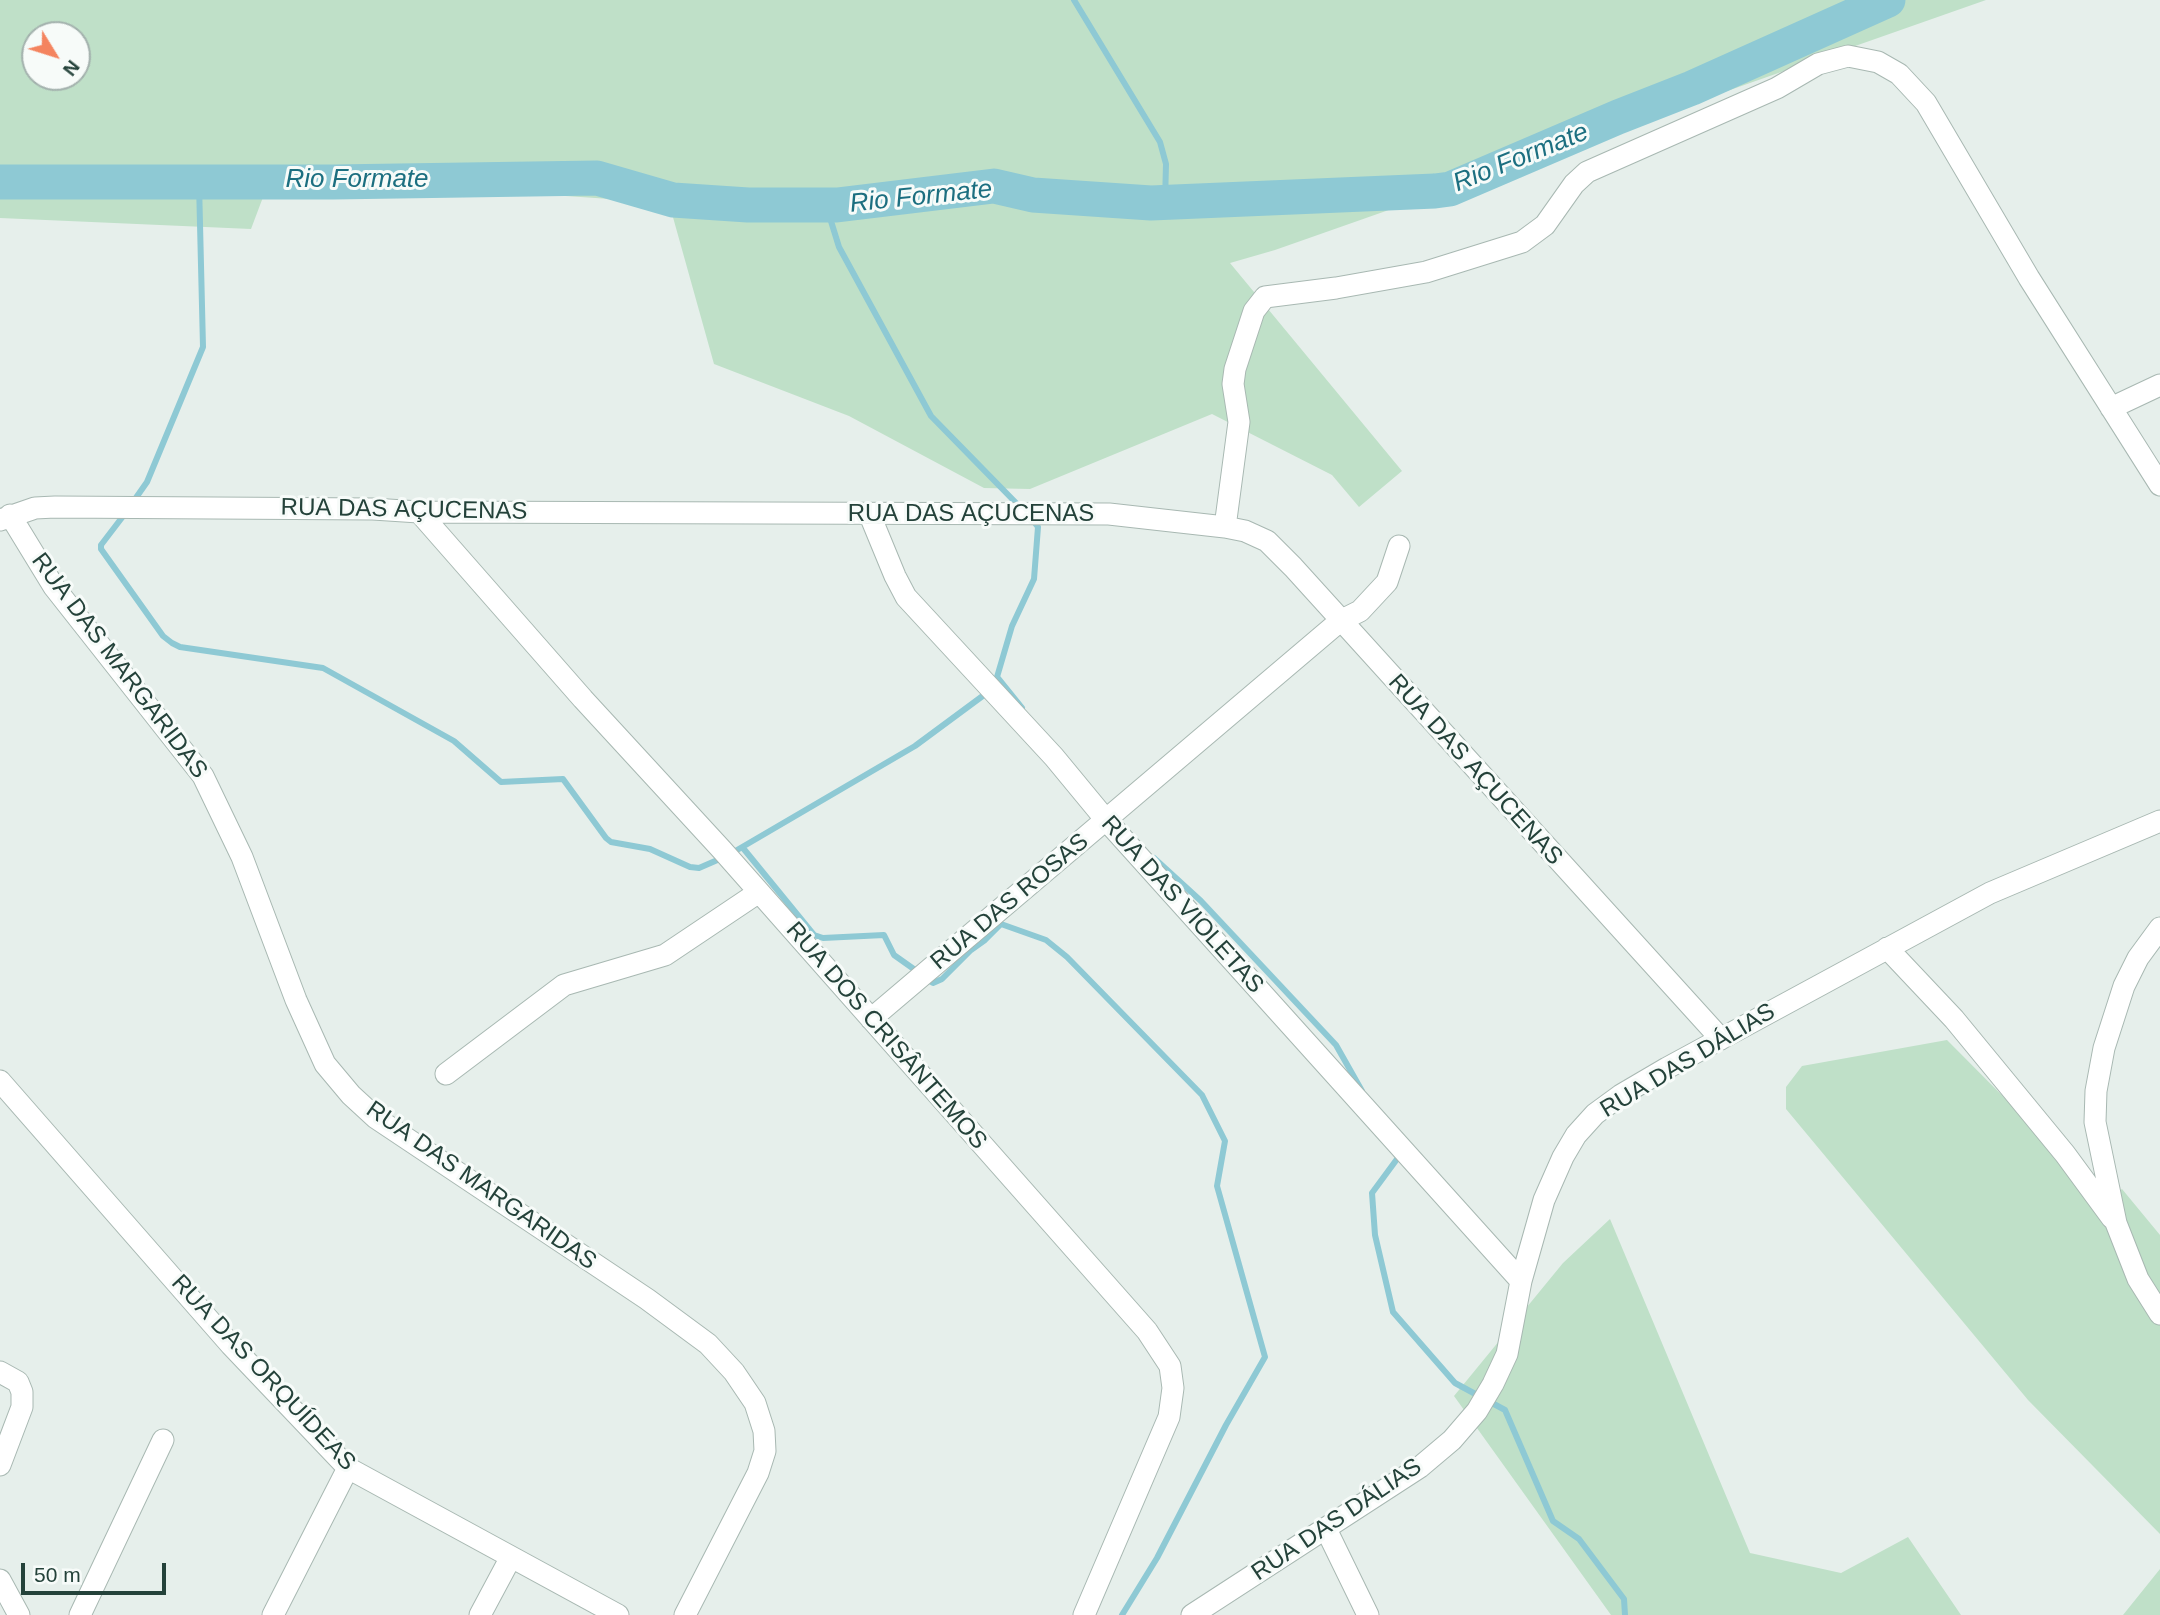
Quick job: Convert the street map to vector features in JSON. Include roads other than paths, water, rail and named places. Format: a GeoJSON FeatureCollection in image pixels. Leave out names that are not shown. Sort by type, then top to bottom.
{"type":"FeatureCollection","features":[{"type":"Feature","properties":{"kind":"street"},"geometry":{"type":"LineString","coordinates":[[1225,527],[1239,422],[1233,384],[1235,369],[1254,311],[1265,297],[1426,272],[1522,242],[1545,225],[1574,184],[1587,172],[1777,88],[1818,64],[1848,56],[1878,62],[1899,74],[1926,103],[2029,278],[2160,485]]}},
{"type":"Feature","properties":{"kind":"street"},"geometry":{"type":"LineString","coordinates":[[2111,408],[2160,385]]}},
{"type":"Feature","properties":{"kind":"street","name":"RUA DAS AÇUCENAS"},"geometry":{"type":"LineString","coordinates":[[5,518],[35,508],[55,507],[373,509],[419,512],[1109,514],[1245,531],[1267,541],[1721,1039]]}},
{"type":"Feature","properties":{"kind":"street","name":"RUA DOS CRISÂNTEMOS"},"geometry":{"type":"LineString","coordinates":[[419,512],[583,699],[871,1018],[1147,1332],[1170,1366],[1173,1388],[1169,1417],[1084,1615]]}},
{"type":"Feature","properties":{"kind":"street","name":"RUA DAS VIOLETAS"},"geometry":{"type":"LineString","coordinates":[[869,513],[906,597],[1054,757],[1106,820],[1521,1281]]}},
{"type":"Feature","properties":{"kind":"street","name":"RUA DAS MARGARIDAS"},"geometry":{"type":"LineString","coordinates":[[5,518],[54,587],[203,776],[242,857],[296,1000],[325,1064],[342,1085],[376,1118],[636,1292],[708,1344],[734,1372],[755,1404],[764,1431],[765,1451],[758,1473],[685,1615]]}},
{"type":"Feature","properties":{"kind":"street","name":"RUA DAS ROSAS"},"geometry":{"type":"LineString","coordinates":[[871,1018],[1340,621],[1360,611],[1387,582],[1399,546]]}},
{"type":"Feature","properties":{"kind":"street","name":"RUA DAS DÁLIAS"},"geometry":{"type":"LineString","coordinates":[[1192,1615],[1420,1467],[1452,1440],[1477,1411],[1507,1354],[1521,1281],[1544,1200],[1576,1135],[1595,1114],[1621,1095],[1721,1039],[1990,893],[2160,821]]}},
{"type":"Feature","properties":{"kind":"street"},"geometry":{"type":"LineString","coordinates":[[446,1074],[564,985],[665,955],[759,892]]}},
{"type":"Feature","properties":{"kind":"street"},"geometry":{"type":"LineString","coordinates":[[2160,928],[2138,958],[2124,986],[2104,1048],[2096,1091],[2095,1122],[2116,1223],[2138,1279],[2160,1314]]}},
{"type":"Feature","properties":{"kind":"street"},"geometry":{"type":"LineString","coordinates":[[1887,948],[1954,1019],[2065,1154],[2116,1223]]}},
{"type":"Feature","properties":{"kind":"street","name":"RUA DAS ORQUÍDEAS"},"geometry":{"type":"LineString","coordinates":[[0,1081],[231,1345],[348,1468],[618,1615]]}},
{"type":"Feature","properties":{"kind":"street"},"geometry":{"type":"LineString","coordinates":[[0,1372],[18,1382],[22,1392],[22,1407],[0,1465]]}},
{"type":"Feature","properties":{"kind":"street"},"geometry":{"type":"LineString","coordinates":[[80,1615],[163,1440]]}},
{"type":"Feature","properties":{"kind":"street"},"geometry":{"type":"LineString","coordinates":[[273,1615],[348,1468]]}},
{"type":"Feature","properties":{"kind":"street"},"geometry":{"type":"LineString","coordinates":[[1326,1529],[1368,1615]]}},
{"type":"Feature","properties":{"kind":"street"},"geometry":{"type":"LineString","coordinates":[[480,1615],[511,1557]]}},
{"type":"Feature","properties":{"kind":"street"},"geometry":{"type":"LineString","coordinates":[[0,1580],[19,1615]]}},
{"type":"Feature","properties":{"kind":"waterway"},"geometry":{"type":"LineString","coordinates":[[1074,0],[1160,142],[1166,164],[1165,202]]}},
{"type":"Feature","properties":{"kind":"waterway","name":"Rio Formate"},"geometry":{"type":"LineString","coordinates":[[0,182],[333,182],[597,178],[673,200],[748,205],[837,205],[994,186],[1033,195],[1151,203],[1435,191],[1450,189],[1692,88],[1888,0]]}},
{"type":"Feature","properties":{"kind":"waterway"},"geometry":{"type":"LineString","coordinates":[[133,502],[147,482],[203,347],[199,183]]}},
{"type":"Feature","properties":{"kind":"waterway"},"geometry":{"type":"LineString","coordinates":[[826,205],[839,247],[931,416],[1021,508]]}},
{"type":"Feature","properties":{"kind":"waterway"},"geometry":{"type":"LineString","coordinates":[[127,511],[101,545],[101,549],[163,636],[172,643],[180,647],[323,668],[454,741],[501,782],[563,779],[611,842],[650,849],[690,867],[699,868],[722,858]]}},
{"type":"Feature","properties":{"kind":"waterway"},"geometry":{"type":"LineString","coordinates":[[732,853],[915,746],[984,695],[997,677],[1012,626],[1034,579],[1038,527],[1031,518]]}},
{"type":"Feature","properties":{"kind":"waterway"},"geometry":{"type":"LineString","coordinates":[[997,677],[1022,708]]}},
{"type":"Feature","properties":{"kind":"waterway"},"geometry":{"type":"LineString","coordinates":[[743,848],[814,935],[823,938],[884,935],[894,955],[918,972]]}},
{"type":"Feature","properties":{"kind":"waterway"},"geometry":{"type":"LineString","coordinates":[[1154,858],[1201,901],[1336,1045],[1362,1091]]}},
{"type":"Feature","properties":{"kind":"waterway"},"geometry":{"type":"LineString","coordinates":[[926,979],[933,983],[942,979],[1001,924],[1046,940],[1067,957],[1202,1095],[1225,1141],[1217,1186],[1265,1357],[1226,1425],[1157,1558],[1122,1615]]}},
{"type":"Feature","properties":{"kind":"waterway"},"geometry":{"type":"LineString","coordinates":[[1400,1155],[1372,1193],[1375,1235],[1393,1312],[1455,1383],[1505,1410],[1553,1521],[1579,1539],[1624,1599],[1625,1615]]}}]}
